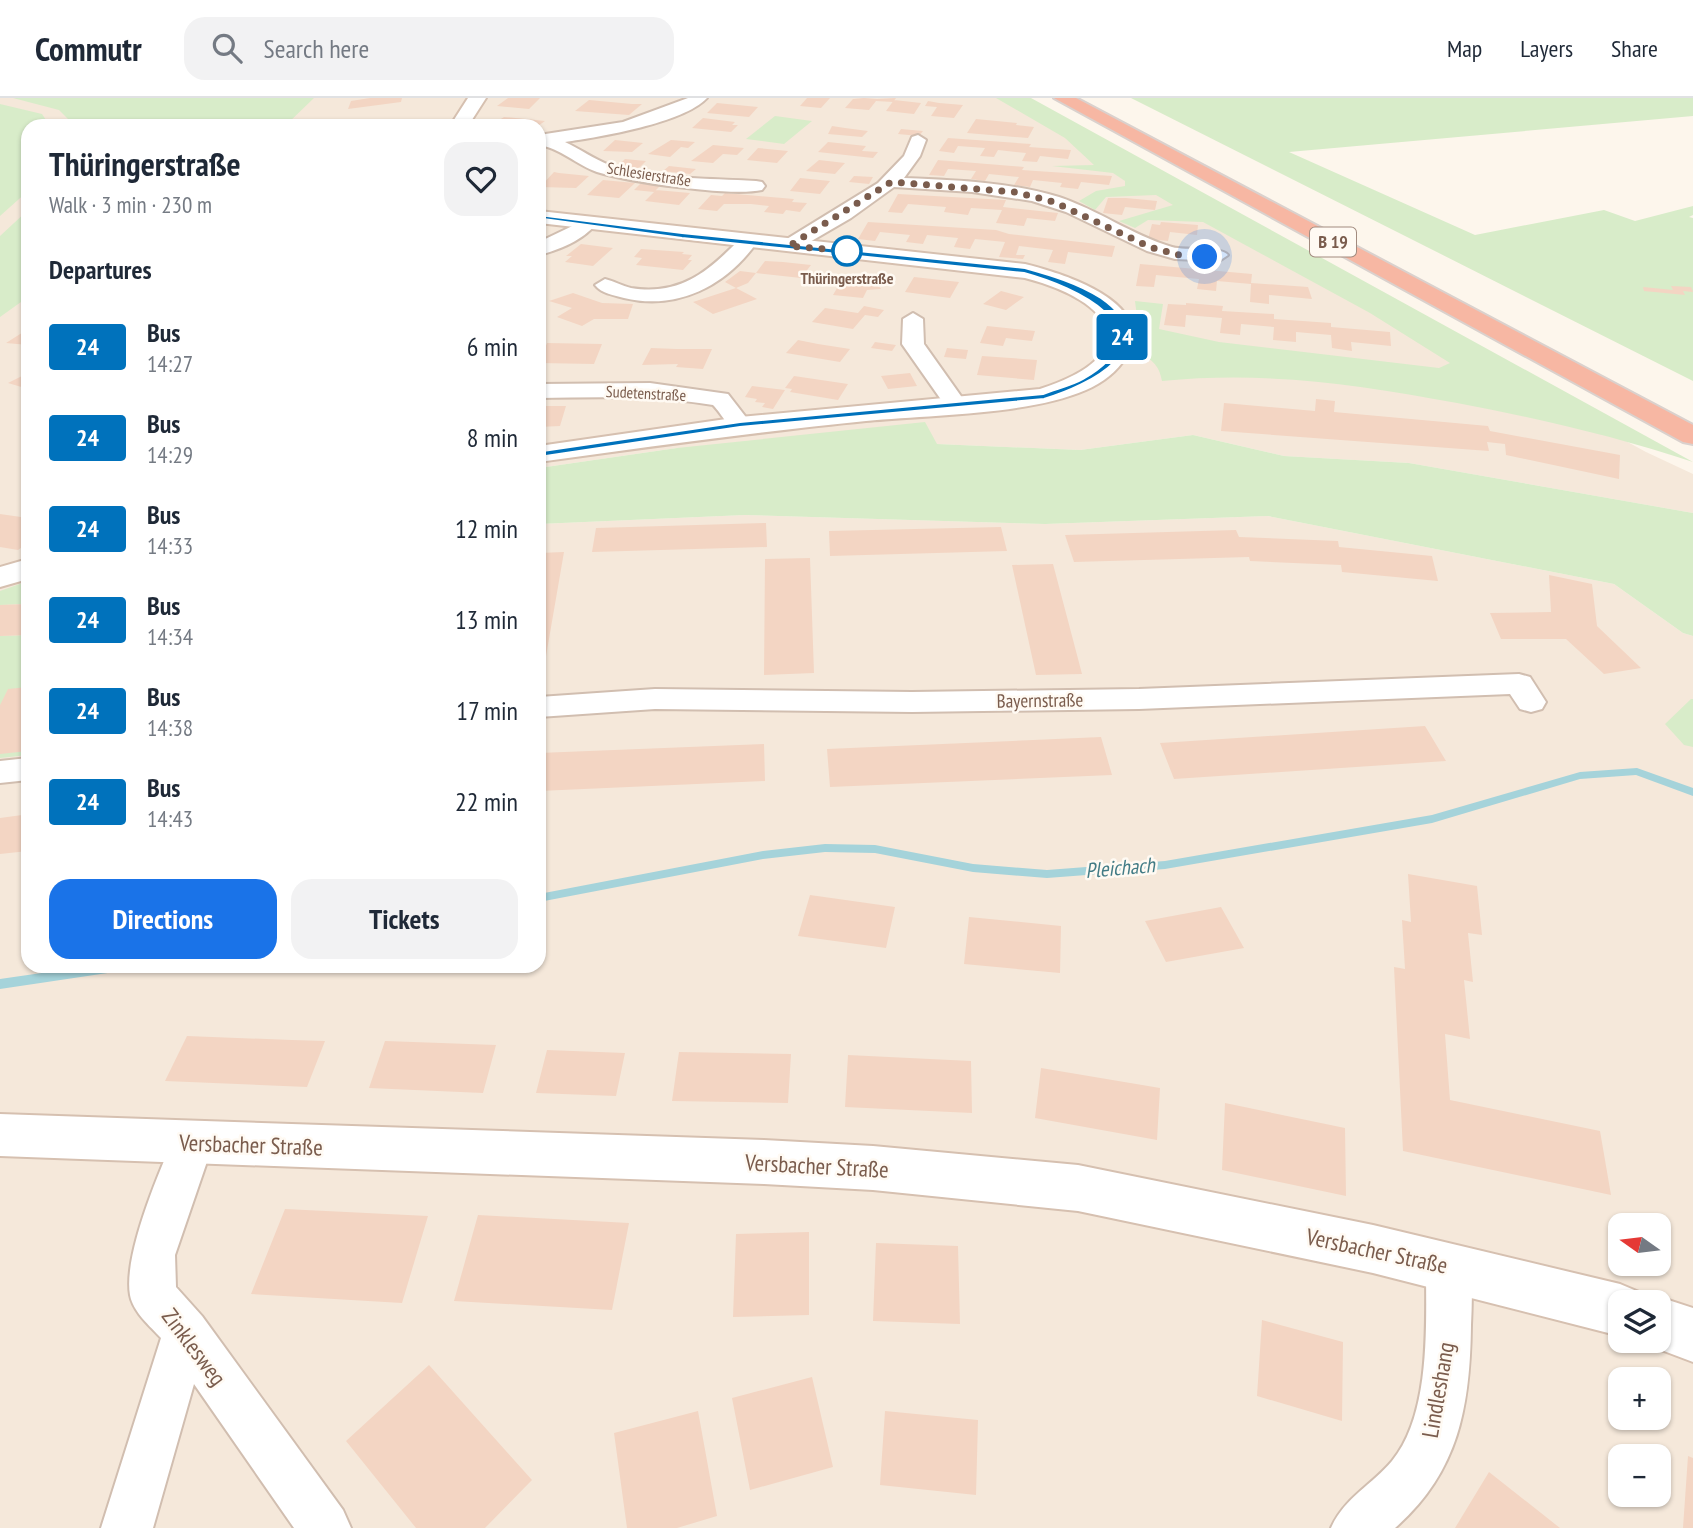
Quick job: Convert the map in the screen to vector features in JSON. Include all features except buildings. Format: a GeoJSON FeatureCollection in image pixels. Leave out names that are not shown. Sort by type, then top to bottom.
{"type":"FeatureCollection","features":[{"type":"Feature","properties":{"kind":"highway","name":"B 19"},"geometry":{"type":"LineString","coordinates":[[1063,98],[1693,436]]}},
{"type":"Feature","properties":{"kind":"highway","name":"B 19"},"geometry":{"type":"LineString","coordinates":[[1092,98],[1693,410]]}},
{"type":"Feature","properties":{"kind":"street"},"geometry":{"type":"LineString","coordinates":[[463,119],[477,98]]}},
{"type":"Feature","properties":{"kind":"street","name":"Schlesierstraße"},"geometry":{"type":"LineString","coordinates":[[546,140],[624,129],[675,111],[700,98]]}},
{"type":"Feature","properties":{"kind":"street"},"geometry":{"type":"LineString","coordinates":[[789,246],[891,182],[916,154],[918,140]]}},
{"type":"Feature","properties":{"kind":"street","name":"Schlesierstraße"},"geometry":{"type":"LineString","coordinates":[[546,141],[578,159],[656,179],[756,186]]}},
{"type":"Feature","properties":{"kind":"street"},"geometry":{"type":"LineString","coordinates":[[891,182],[1015,192],[1054,202],[1150,247],[1179,255],[1219,255]]}},
{"type":"Feature","properties":{"kind":"street"},"geometry":{"type":"LineString","coordinates":[[546,218],[748,243],[1025,271],[1084,291],[1099,301],[1121,325],[1123,340],[1118,356],[1086,381],[1044,396],[740,425],[546,453]]}},
{"type":"Feature","properties":{"kind":"street"},"geometry":{"type":"LineString","coordinates":[[546,247],[565,239],[587,224]]}},
{"type":"Feature","properties":{"kind":"street"},"geometry":{"type":"LineString","coordinates":[[605,285],[621,294],[646,296],[688,290],[713,277],[748,243]]}},
{"type":"Feature","properties":{"kind":"street"},"geometry":{"type":"LineString","coordinates":[[913,319],[913,344],[957,406]]}},
{"type":"Feature","properties":{"kind":"street","name":"Sudetenstraße"},"geometry":{"type":"LineString","coordinates":[[546,391],[650,390],[720,399],[732,410],[740,425]]}},
{"type":"Feature","properties":{"kind":"street"},"geometry":{"type":"LineString","coordinates":[[0,578],[21,570]]}},
{"type":"Feature","properties":{"kind":"street","name":"Bayernstraße"},"geometry":{"type":"LineString","coordinates":[[546,707],[655,699],[912,702],[1139,699],[1519,684],[1531,702]]}},
{"type":"Feature","properties":{"kind":"street"},"geometry":{"type":"LineString","coordinates":[[0,772],[21,770]]}},
{"type":"Feature","properties":{"kind":"street","name":"Versbacher Straße"},"geometry":{"type":"LineString","coordinates":[[0,1135],[192,1144],[764,1162],[873,1168],[1078,1188],[1448,1266],[1608,1307]]}},
{"type":"Feature","properties":{"kind":"street","name":"Zinklesweg"},"geometry":{"type":"LineString","coordinates":[[192,1144],[153,1255],[153,1295],[186,1332],[325,1528]]}},
{"type":"Feature","properties":{"kind":"street","name":"Lindleshang"},"geometry":{"type":"LineString","coordinates":[[1357,1528],[1413,1475],[1434,1434],[1448,1354],[1448,1266]]}},
{"type":"Feature","properties":{"kind":"street"},"geometry":{"type":"LineString","coordinates":[[1671,1327],[1693,1335]]}},
{"type":"Feature","properties":{"kind":"street"},"geometry":{"type":"LineString","coordinates":[[127,1528],[186,1332]]}},
{"type":"Feature","properties":{"kind":"shaded area"},"geometry":{"type":"Polygon","coordinates":[[[0,98],[997,98],[1646,452],[1693,474],[1693,513],[1409,463],[1284,456],[1193,435],[1080,450],[937,444],[677,448],[546,467],[546,119],[21,119],[21,973],[546,973],[546,524],[745,515],[1045,524],[1268,516],[1614,584],[1683,633],[1693,636],[1693,1528],[0,1528],[0,98]]]}},
{"type":"Feature","properties":{"kind":"green space"},"geometry":{"type":"Polygon","coordinates":[[[13,98],[314,98],[292,119],[68,119],[59,110],[13,98]]]}},
{"type":"Feature","properties":{"kind":"green space"},"geometry":{"type":"Polygon","coordinates":[[[996,98],[1031,98],[1693,462],[1546,421],[1382,390],[1274,379],[1200,378],[1162,381],[1154,363],[1136,351],[1139,333],[1135,301],[1163,304],[1159,329],[1219,342],[1439,368],[1450,363],[1370,313],[1203,222],[1148,220],[1135,228],[1119,221],[1173,205],[1156,195],[1106,197],[1095,210],[1079,201],[1096,191],[1125,186],[1125,181],[1113,173],[1052,166],[1094,165],[1065,138],[996,98]]]}},
{"type":"Feature","properties":{"kind":"green space"},"geometry":{"type":"Polygon","coordinates":[[[1131,98],[1693,98],[1693,116],[1289,152],[1475,235],[1604,210],[1635,221],[1693,206],[1693,215],[1689,217],[1693,218],[1693,381],[1131,98]]]}},
{"type":"Feature","properties":{"kind":"green space"},"geometry":{"type":"Polygon","coordinates":[[[0,104],[42,114],[45,119],[21,119],[21,197],[0,216],[0,104]]]}},
{"type":"Feature","properties":{"kind":"green space"},"geometry":{"type":"Polygon","coordinates":[[[775,116],[812,121],[784,144],[746,139],[775,116]]]}},
{"type":"Feature","properties":{"kind":"green space"},"geometry":{"type":"Polygon","coordinates":[[[21,216],[21,302],[0,317],[0,236],[21,216]]]}},
{"type":"Feature","properties":{"kind":"green space"},"geometry":{"type":"Polygon","coordinates":[[[925,422],[937,444],[1080,450],[1193,435],[1284,456],[1409,463],[1693,513],[1693,636],[1683,633],[1614,584],[1268,516],[1045,524],[745,515],[546,524],[546,467],[677,448],[925,422]]]}},
{"type":"Feature","properties":{"kind":"green space"},"geometry":{"type":"Polygon","coordinates":[[[21,584],[21,604],[0,605],[0,591],[21,584]]]}},
{"type":"Feature","properties":{"kind":"green space"},"geometry":{"type":"Polygon","coordinates":[[[21,635],[21,756],[0,758],[0,636],[21,635]]]}},
{"type":"Feature","properties":{"kind":"green space"},"geometry":{"type":"Polygon","coordinates":[[[1691,699],[1693,747],[1684,745],[1665,724],[1691,699]]]}},
{"type":"Feature","properties":{"kind":"waterway","name":"Pleichach"},"geometry":{"type":"LineString","coordinates":[[546,897],[763,855],[825,848],[875,849],[973,868],[1047,874],[1165,865],[1432,819],[1580,776],[1637,771],[1693,792]]}},
{"type":"Feature","properties":{"kind":"waterway","name":"Pleichach"},"geometry":{"type":"LineString","coordinates":[[0,984],[74,973]]}},
{"type":"Feature","properties":{"kind":"bus line","name":"24"},"geometry":{"type":"LineString","coordinates":[[546,218],[748,243],[993,265],[1025,271],[1057,280],[1084,291],[1099,301],[1121,325],[1123,340],[1118,356],[1086,381],[1044,396],[740,425],[546,453]]}},
{"type":"Feature","properties":{"kind":"place","name":"Thüringerstraße"},"geometry":{"type":"Point","coordinates":[847,251]}},
{"type":"Feature","properties":{"kind":"route"},"geometry":{"type":"LineString","coordinates":[[847,251],[789,246],[891,182],[982,187],[1015,192],[1054,202],[1098,220],[1150,247],[1179,255],[1205,257]]}}]}
